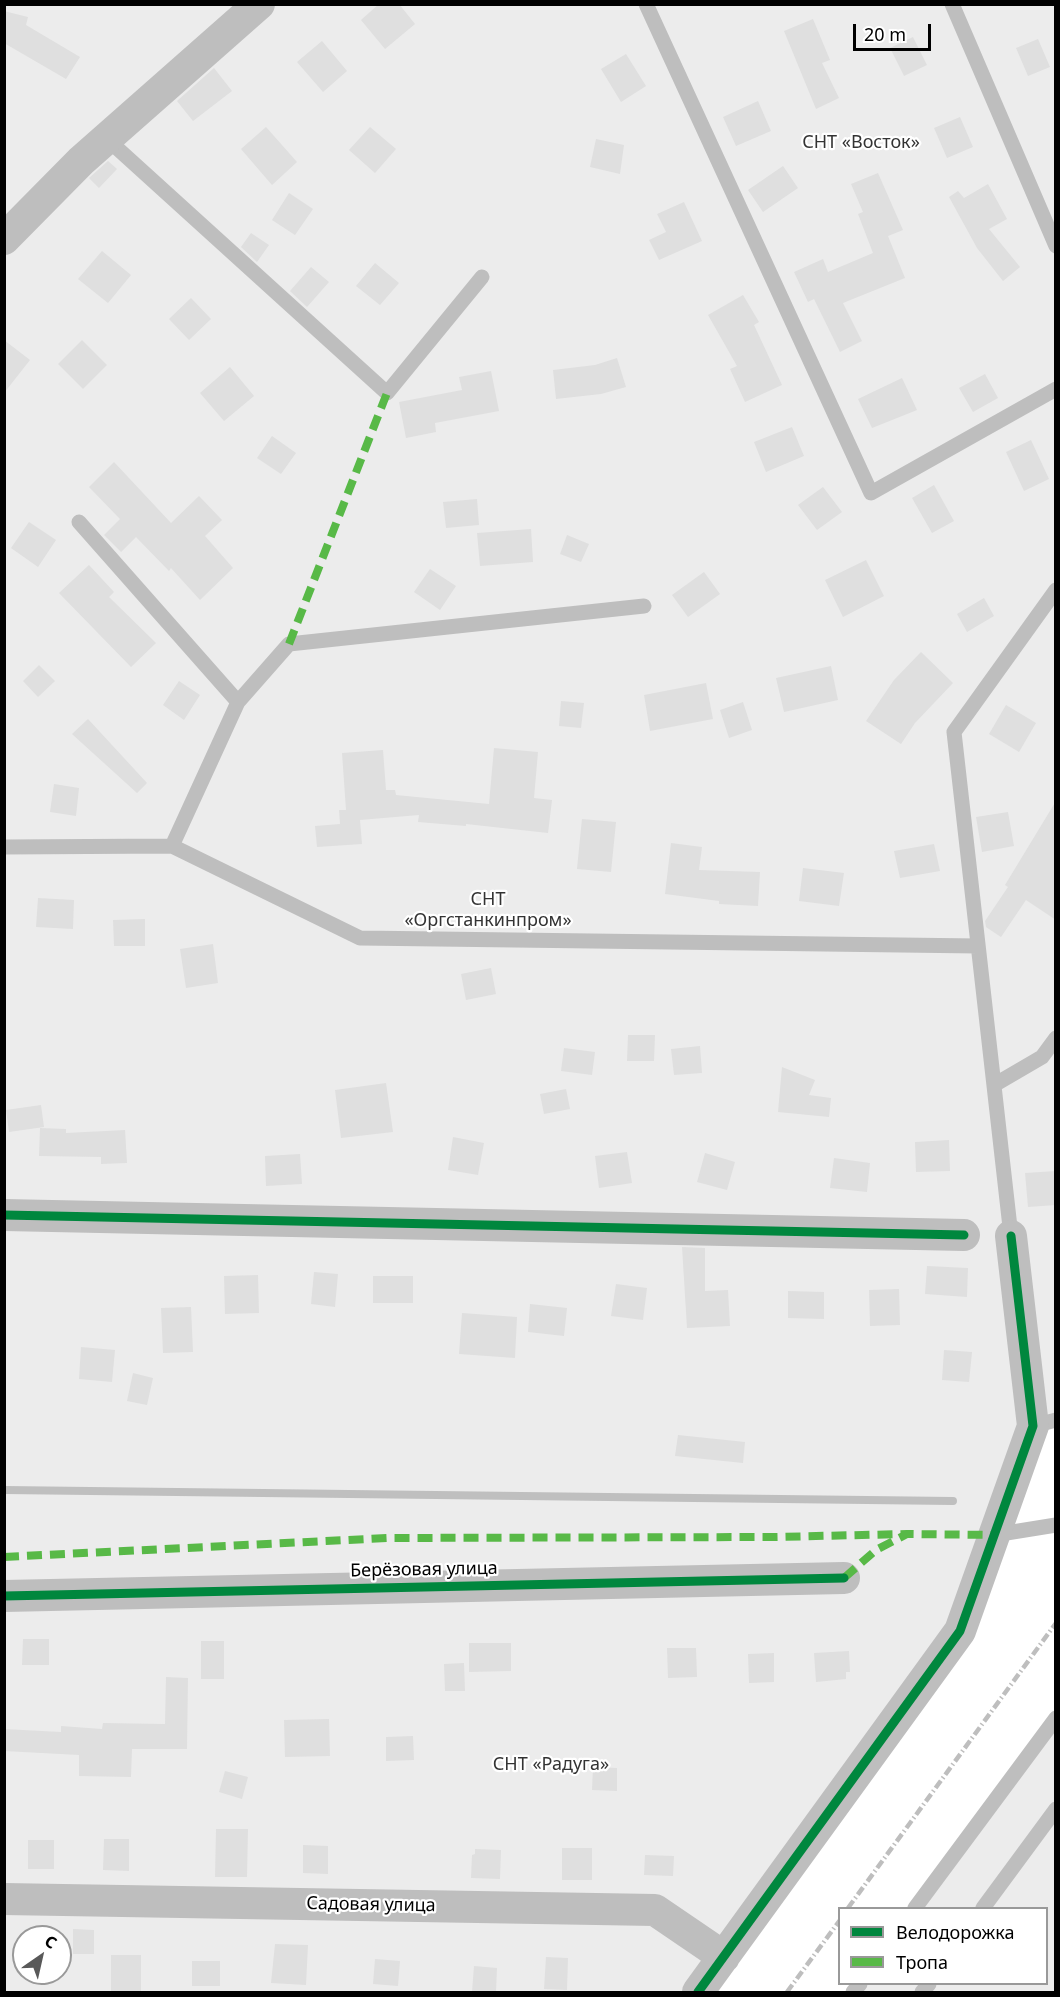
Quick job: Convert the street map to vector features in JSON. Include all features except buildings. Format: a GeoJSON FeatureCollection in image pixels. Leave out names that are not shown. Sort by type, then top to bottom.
{"type":"FeatureCollection","features":[{"type":"Feature","properties":{"kind":"street"},"geometry":{"type":"LineString","coordinates":[[4,239],[106,139],[259,4]]}},
{"type":"Feature","properties":{"kind":"street"},"geometry":{"type":"LineString","coordinates":[[4,1215],[964,1235]]}},
{"type":"Feature","properties":{"kind":"street"},"geometry":{"type":"LineString","coordinates":[[698,1992],[960,1630],[994,1535],[1044,1423],[1011,1236]]}},
{"type":"Feature","properties":{"kind":"street","name":"Берёзовая улица"},"geometry":{"type":"LineString","coordinates":[[4,1596],[844,1578]]}},
{"type":"Feature","properties":{"kind":"street","name":"Садовая улица"},"geometry":{"type":"LineString","coordinates":[[4,1899],[655,1910],[724,1957]]}},
{"type":"Feature","properties":{"kind":"lane"},"geometry":{"type":"LineString","coordinates":[[646,4],[871,493],[1056,389]]}},
{"type":"Feature","properties":{"kind":"lane"},"geometry":{"type":"LineString","coordinates":[[952,4],[1056,246]]}},
{"type":"Feature","properties":{"kind":"lane"},"geometry":{"type":"LineString","coordinates":[[106,139],[387,393],[482,277]]}},
{"type":"Feature","properties":{"kind":"lane"},"geometry":{"type":"LineString","coordinates":[[80,522],[238,702]]}},
{"type":"Feature","properties":{"kind":"lane"},"geometry":{"type":"LineString","coordinates":[[1011,1236],[954,732],[1056,590]]}},
{"type":"Feature","properties":{"kind":"lane"},"geometry":{"type":"LineString","coordinates":[[172,846],[238,702],[289,645],[644,606]]}},
{"type":"Feature","properties":{"kind":"lane"},"geometry":{"type":"LineString","coordinates":[[4,847],[172,846],[360,938],[978,946]]}},
{"type":"Feature","properties":{"kind":"lane"},"geometry":{"type":"LineString","coordinates":[[994,1085],[1042,1057],[1056,1038]]}},
{"type":"Feature","properties":{"kind":"lane"},"geometry":{"type":"LineString","coordinates":[[994,1535],[1056,1525]]}},
{"type":"Feature","properties":{"kind":"lane"},"geometry":{"type":"LineString","coordinates":[[916,1907],[1056,1718]]}},
{"type":"Feature","properties":{"kind":"lane"},"geometry":{"type":"LineString","coordinates":[[984,1907],[1056,1809]]}},
{"type":"Feature","properties":{"kind":"green space","name":"СНТ «Оргстанкинпром»"},"geometry":{"type":"Polygon","coordinates":[[[5,5],[1055,5],[1055,1420],[1033,1427],[960,1631],[698,1992],[5,1992],[5,5]]]}},
{"type":"Feature","properties":{"kind":"green space"},"geometry":{"type":"Polygon","coordinates":[[[1055,1712],[1055,1992],[850,1992],[855,1985],[1048,1985],[1048,1907],[912,1907],[1055,1712]]]}},
{"type":"Feature","properties":{"kind":"waterway"},"geometry":{"type":"LineString","coordinates":[[4,1490],[953,1501]]}},
{"type":"Feature","properties":{"kind":"railway"},"geometry":{"type":"LineString","coordinates":[[849,1907],[1056,1623]]}},
{"type":"Feature","properties":{"kind":"railway"},"geometry":{"type":"LineString","coordinates":[[787,1992],[838,1923]]}},
{"type":"Feature","properties":{"kind":"marked path"},"geometry":{"type":"LineString","coordinates":[[289,644],[387,393]]}},
{"type":"Feature","properties":{"kind":"marked path"},"geometry":{"type":"LineString","coordinates":[[4,1557],[387,1538],[773,1537],[907,1534]]}},
{"type":"Feature","properties":{"kind":"marked path"},"geometry":{"type":"LineString","coordinates":[[844,1578],[876,1550],[907,1534],[994,1535]]}},
{"type":"Feature","properties":{"kind":"cycle path"},"geometry":{"type":"LineString","coordinates":[[4,1215],[964,1235]]}},
{"type":"Feature","properties":{"kind":"cycle path"},"geometry":{"type":"LineString","coordinates":[[698,1992],[960,1631],[1033,1426],[1011,1236]]}},
{"type":"Feature","properties":{"kind":"cycle path"},"geometry":{"type":"LineString","coordinates":[[4,1596],[844,1578]]}},
{"type":"Feature","properties":{"kind":"park label","name":"СНТ «Восток»"},"geometry":{"type":"Point","coordinates":[861,143]}},
{"type":"Feature","properties":{"kind":"park label","name":"СНТ «Радуга»"},"geometry":{"type":"Point","coordinates":[551,1765]}}]}
